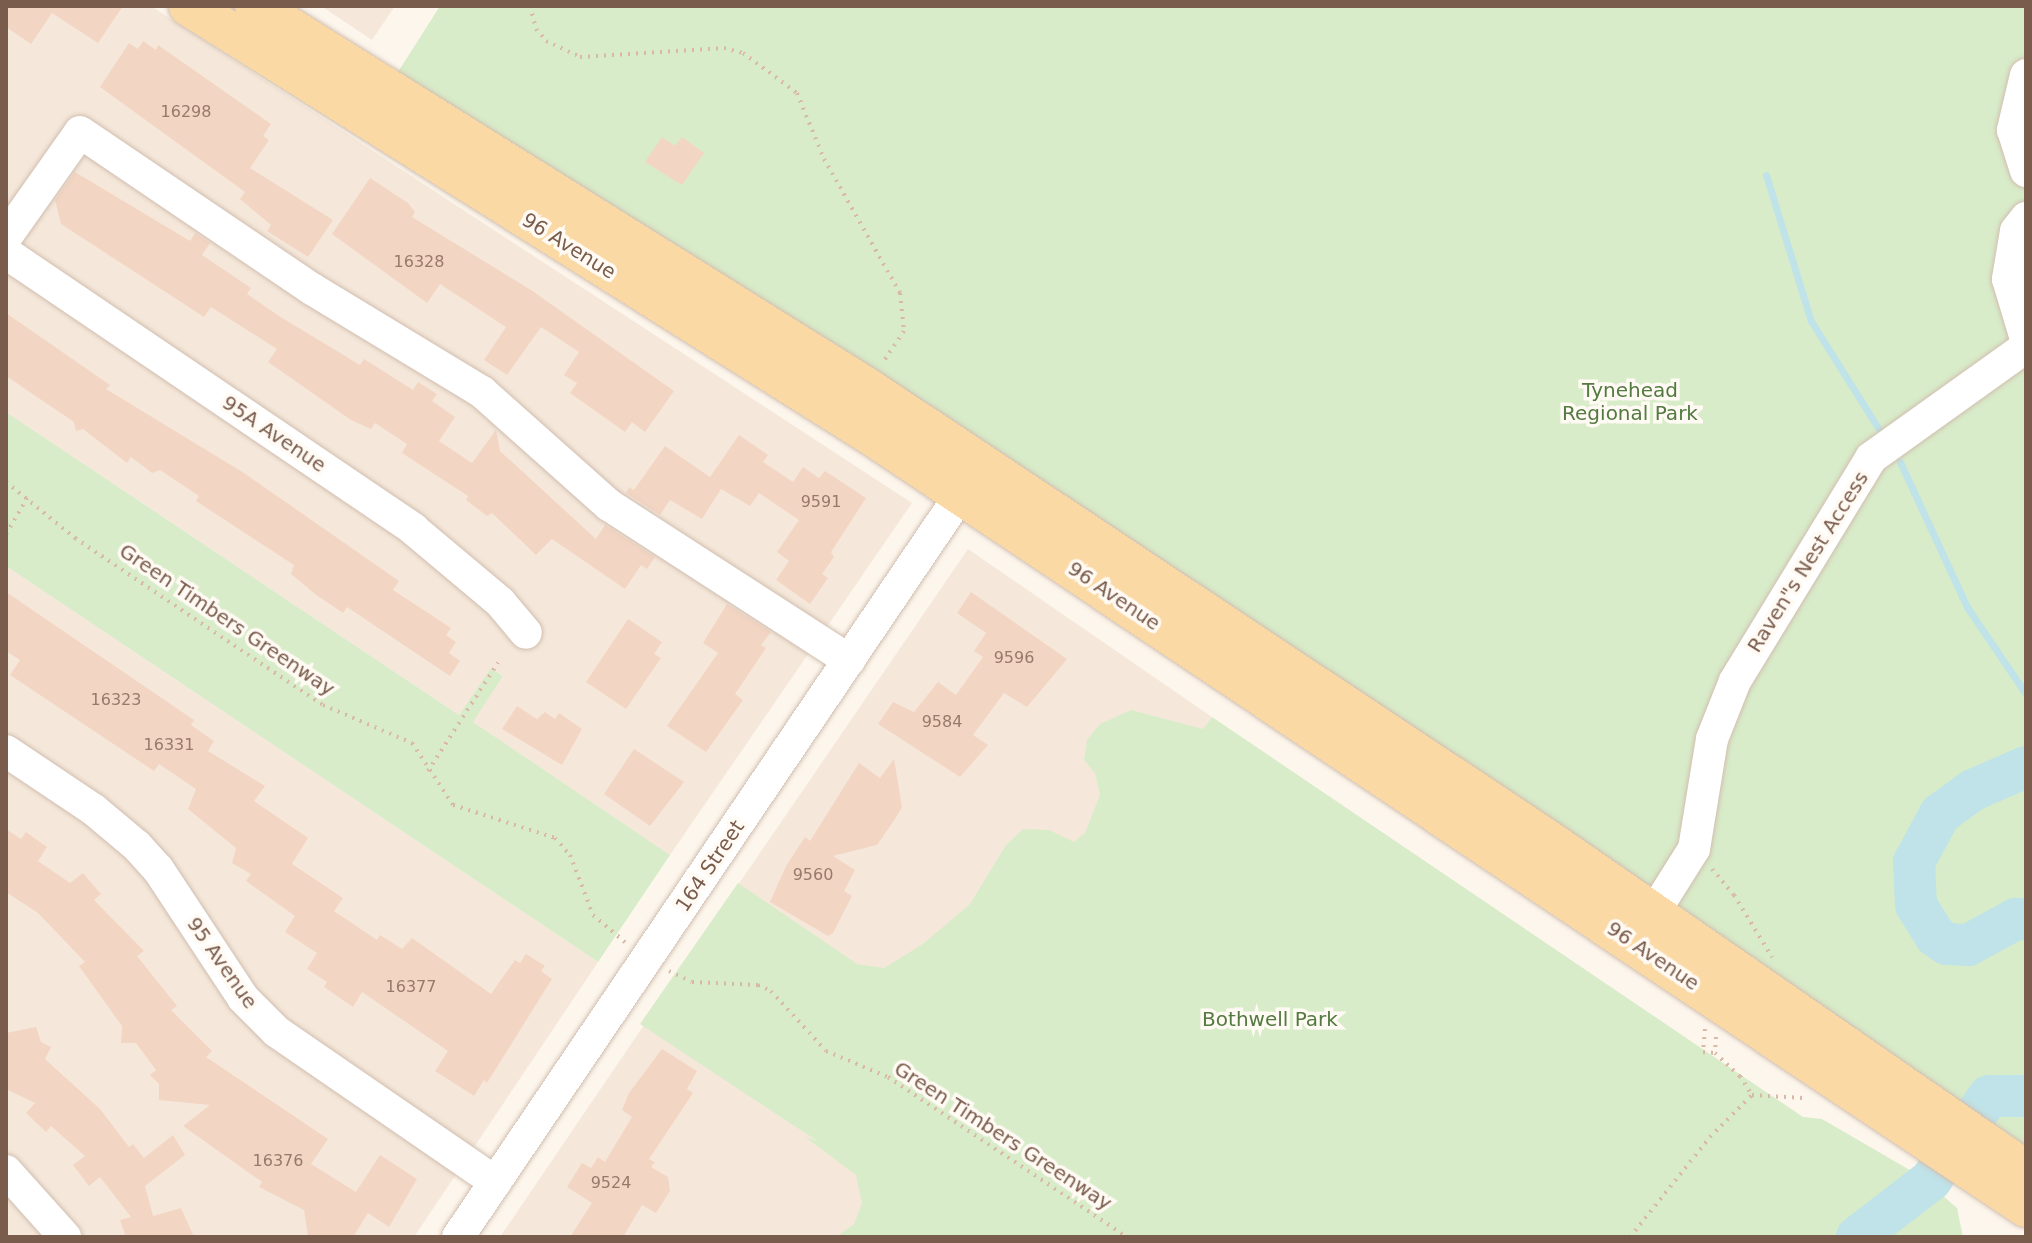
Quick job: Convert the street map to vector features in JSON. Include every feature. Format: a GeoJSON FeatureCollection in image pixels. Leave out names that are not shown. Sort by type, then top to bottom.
{"type":"FeatureCollection","features":[{"type":"Feature","properties":{"kind":"main road","name":"96 Avenue"},"geometry":{"type":"LineString","coordinates":[[189,6],[961,494],[1906,1110],[2005,1169],[2026,1207]]}},
{"type":"Feature","properties":{"kind":"main road","name":"96 Avenue"},"geometry":{"type":"LineString","coordinates":[[255,6],[867,388],[1026,494],[1653,914],[1906,1110]]}},
{"type":"Feature","properties":{"kind":"main road"},"geometry":{"type":"LineString","coordinates":[[961,494],[1026,494]]}},
{"type":"Feature","properties":{"kind":"street"},"geometry":{"type":"LineString","coordinates":[[2026,75],[2013,130],[2026,171]]}},
{"type":"Feature","properties":{"kind":"street"},"geometry":{"type":"LineString","coordinates":[[6,237],[80,132],[312,289],[482,392],[609,505],[849,660]]}},
{"type":"Feature","properties":{"kind":"street"},"geometry":{"type":"LineString","coordinates":[[2026,218],[2016,231],[2008,279],[2026,339]]}},
{"type":"Feature","properties":{"kind":"street","name":"95A Avenue"},"geometry":{"type":"LineString","coordinates":[[6,253],[413,529],[500,602],[526,633]]}},
{"type":"Feature","properties":{"kind":"street","name":"Raven\"s Nest Access"},"geometry":{"type":"LineString","coordinates":[[1694,849],[1712,739],[1735,681],[1871,458],[2026,347]]}},
{"type":"Feature","properties":{"kind":"street","name":"164 Street"},"geometry":{"type":"LineString","coordinates":[[458,1237],[961,494]]}},
{"type":"Feature","properties":{"kind":"street","name":"95 Avenue"},"geometry":{"type":"LineString","coordinates":[[6,751],[94,810],[137,846],[167,882],[243,998],[277,1032],[495,1182]]}},
{"type":"Feature","properties":{"kind":"street"},"geometry":{"type":"LineString","coordinates":[[1653,914],[1694,849]]}},
{"type":"Feature","properties":{"kind":"street"},"geometry":{"type":"LineString","coordinates":[[6,1171],[65,1237]]}},
{"type":"Feature","properties":{"kind":"path"},"geometry":{"type":"LineString","coordinates":[[530,6],[536,29],[546,41],[580,57],[724,48],[743,53],[797,93],[824,159],[900,293],[904,331],[881,366]]}},
{"type":"Feature","properties":{"kind":"path","name":"Green Timbers Greenway"},"geometry":{"type":"LineString","coordinates":[[6,482],[75,538],[323,705],[398,733],[412,743],[453,805],[555,838],[570,855],[593,915],[635,949]]}},
{"type":"Feature","properties":{"kind":"path"},"geometry":{"type":"LineString","coordinates":[[6,534],[27,498]]}},
{"type":"Feature","properties":{"kind":"path"},"geometry":{"type":"LineString","coordinates":[[428,771],[498,663]]}},
{"type":"Feature","properties":{"kind":"path"},"geometry":{"type":"LineString","coordinates":[[1694,849],[1734,895],[1778,966]]}},
{"type":"Feature","properties":{"kind":"path","name":"Green Timbers Greenway"},"geometry":{"type":"LineString","coordinates":[[657,964],[684,980],[758,985],[771,991],[826,1051],[888,1077],[1127,1237]]}},
{"type":"Feature","properties":{"kind":"path"},"geometry":{"type":"LineString","coordinates":[[1718,1032],[1715,1053],[1740,1076],[1752,1095]]}},
{"type":"Feature","properties":{"kind":"path"},"geometry":{"type":"LineString","coordinates":[[1630,1237],[1710,1137],[1752,1095],[1810,1099]]}},
{"type":"Feature","properties":{"kind":"shaded area"},"geometry":{"type":"Polygon","coordinates":[[[6,6],[151,6],[912,503],[670,855],[472,722],[503,676],[492,668],[459,715],[6,412],[6,6]]]}},
{"type":"Feature","properties":{"kind":"shaded area"},"geometry":{"type":"Polygon","coordinates":[[[321,6],[395,6],[372,40],[321,6]]]}},
{"type":"Feature","properties":{"kind":"shaded area"},"geometry":{"type":"Polygon","coordinates":[[[968,549],[1212,717],[982,1052],[738,885],[968,549]]]}},
{"type":"Feature","properties":{"kind":"shaded area"},"geometry":{"type":"Polygon","coordinates":[[[6,566],[598,962],[414,1237],[6,1237],[6,566]]]}},
{"type":"Feature","properties":{"kind":"shaded area"},"geometry":{"type":"Polygon","coordinates":[[[644,1025],[890,1190],[859,1237],[500,1237],[644,1025]]]}},
{"type":"Feature","properties":{"kind":"green space","name":"Tynehead Regional Park"},"geometry":{"type":"Polygon","coordinates":[[[440,6],[2026,6],[2026,1146],[1646,887],[398,72],[440,6]]]}},
{"type":"Feature","properties":{"kind":"green space"},"geometry":{"type":"Polygon","coordinates":[[[6,412],[459,715],[491,668],[503,676],[473,722],[670,855],[598,962],[6,566],[6,412]]]}},
{"type":"Feature","properties":{"kind":"green space","name":"Bothwell Park"},"geometry":{"type":"Polygon","coordinates":[[[1131,710],[1203,729],[1212,717],[1803,1117],[1822,1119],[1920,1176],[1957,1208],[1963,1237],[836,1237],[854,1224],[862,1203],[856,1175],[805,1137],[817,1141],[640,1024],[738,883],[857,964],[884,968],[923,944],[970,904],[1006,845],[1023,829],[1049,830],[1074,842],[1085,833],[1100,795],[1095,773],[1084,760],[1087,740],[1100,724],[1131,710]]]}},
{"type":"Feature","properties":{"kind":"building"},"geometry":{"type":"Polygon","coordinates":[[[6,6],[123,6],[98,43],[52,13],[31,44],[6,27],[6,6]]]}},
{"type":"Feature","properties":{"kind":"building"},"geometry":{"type":"Polygon","coordinates":[[[143,41],[156,50],[158,45],[271,124],[263,136],[269,140],[250,168],[333,220],[308,257],[267,231],[271,225],[240,199],[245,192],[100,87],[129,43],[138,49],[143,41]]]}},
{"type":"Feature","properties":{"kind":"building"},"geometry":{"type":"Polygon","coordinates":[[[662,137],[675,146],[682,137],[704,153],[682,185],[645,162],[662,137]]]}},
{"type":"Feature","properties":{"kind":"building"},"geometry":{"type":"Polygon","coordinates":[[[75,172],[190,241],[195,233],[210,243],[202,255],[251,288],[247,294],[279,316],[360,365],[364,359],[413,390],[418,382],[437,394],[432,401],[455,417],[439,441],[472,463],[496,430],[500,451],[596,539],[605,525],[655,557],[647,569],[641,565],[625,589],[552,539],[536,555],[492,513],[487,516],[466,500],[468,496],[402,453],[407,444],[375,423],[371,429],[351,420],[268,362],[277,349],[211,307],[204,317],[61,224],[55,200],[75,172]]]}},
{"type":"Feature","properties":{"kind":"building"},"geometry":{"type":"Polygon","coordinates":[[[370,178],[408,203],[415,212],[412,217],[531,290],[674,391],[645,432],[632,422],[625,432],[570,393],[577,383],[564,375],[579,352],[541,327],[507,375],[484,360],[506,327],[440,284],[427,303],[332,234],[370,178]]]}},
{"type":"Feature","properties":{"kind":"building"},"geometry":{"type":"Polygon","coordinates":[[[6,313],[110,385],[106,389],[244,473],[399,581],[393,590],[451,628],[446,635],[456,642],[449,653],[460,661],[450,676],[347,607],[343,613],[315,594],[291,574],[294,565],[196,501],[199,496],[160,470],[152,473],[131,457],[127,463],[83,429],[76,431],[74,422],[6,376],[6,313]]]}},
{"type":"Feature","properties":{"kind":"building"},"geometry":{"type":"Polygon","coordinates":[[[739,435],[768,455],[763,462],[793,482],[803,467],[819,478],[825,471],[866,498],[831,552],[834,557],[822,574],[828,578],[810,604],[776,580],[789,561],[777,552],[799,520],[759,493],[750,506],[721,489],[702,519],[670,500],[660,515],[626,493],[629,487],[634,490],[665,446],[710,477],[739,435]]]}},
{"type":"Feature","properties":{"kind":"building"},"geometry":{"type":"Polygon","coordinates":[[[6,592],[194,720],[191,725],[214,741],[208,751],[265,786],[254,801],[308,838],[292,864],[343,898],[334,911],[377,940],[380,935],[402,949],[412,938],[491,994],[515,960],[520,963],[526,954],[545,966],[541,971],[552,979],[487,1083],[484,1080],[474,1096],[435,1071],[448,1051],[362,992],[353,1007],[324,987],[327,982],[307,969],[317,953],[285,932],[295,916],[246,881],[251,874],[232,863],[236,848],[188,809],[196,789],[159,764],[154,771],[10,675],[20,660],[6,651],[6,592]]]}},
{"type":"Feature","properties":{"kind":"building"},"geometry":{"type":"Polygon","coordinates":[[[971,592],[1067,659],[1027,707],[1004,693],[973,735],[988,745],[960,777],[878,724],[893,702],[914,712],[938,682],[956,695],[983,657],[974,651],[986,633],[957,613],[971,592]]]}},
{"type":"Feature","properties":{"kind":"building"},"geometry":{"type":"Polygon","coordinates":[[[727,604],[771,632],[761,645],[766,648],[735,694],[743,700],[706,752],[667,726],[718,653],[703,643],[727,604]]]}},
{"type":"Feature","properties":{"kind":"building"},"geometry":{"type":"Polygon","coordinates":[[[628,619],[662,642],[654,654],[661,658],[626,709],[586,682],[628,619]]]}},
{"type":"Feature","properties":{"kind":"building"},"geometry":{"type":"Polygon","coordinates":[[[517,706],[537,719],[545,712],[555,719],[559,713],[582,729],[562,765],[502,729],[517,706]]]}},
{"type":"Feature","properties":{"kind":"building"},"geometry":{"type":"Polygon","coordinates":[[[634,749],[684,782],[650,826],[604,794],[634,749]]]}},
{"type":"Feature","properties":{"kind":"building"},"geometry":{"type":"Polygon","coordinates":[[[894,759],[902,807],[895,819],[877,845],[833,856],[855,870],[844,891],[852,896],[833,933],[828,936],[770,902],[786,866],[805,837],[810,841],[859,763],[880,778],[894,759]]]}},
{"type":"Feature","properties":{"kind":"building"},"geometry":{"type":"Polygon","coordinates":[[[6,829],[21,839],[26,832],[47,847],[38,861],[70,883],[83,873],[101,894],[94,900],[144,951],[137,956],[177,1006],[171,1010],[212,1051],[206,1057],[328,1139],[311,1164],[356,1192],[380,1155],[417,1179],[389,1227],[368,1213],[353,1237],[308,1237],[304,1210],[259,1187],[262,1182],[183,1126],[210,1105],[159,1100],[159,1084],[150,1075],[156,1070],[136,1043],[121,1043],[122,1026],[79,966],[85,962],[38,913],[6,892],[6,829]]]}},
{"type":"Feature","properties":{"kind":"building"},"geometry":{"type":"Polygon","coordinates":[[[36,1027],[41,1042],[51,1047],[45,1059],[100,1109],[129,1147],[133,1144],[144,1158],[173,1135],[185,1155],[145,1186],[153,1216],[181,1208],[194,1237],[126,1237],[120,1220],[131,1217],[100,1177],[89,1186],[73,1165],[85,1156],[51,1126],[46,1132],[26,1113],[35,1103],[6,1089],[6,1033],[36,1027]]]}},
{"type":"Feature","properties":{"kind":"building"},"geometry":{"type":"Polygon","coordinates":[[[662,1049],[697,1071],[687,1089],[693,1093],[649,1159],[655,1162],[651,1167],[668,1177],[670,1191],[656,1213],[642,1205],[623,1237],[570,1237],[592,1203],[567,1187],[582,1163],[591,1168],[598,1157],[605,1162],[632,1117],[622,1110],[629,1093],[662,1049]]]}},
{"type":"Feature","properties":{"kind":"waterway"},"geometry":{"type":"LineString","coordinates":[[1766,175],[1811,321],[1878,428]]}},
{"type":"Feature","properties":{"kind":"waterway"},"geometry":{"type":"LineString","coordinates":[[1900,462],[1967,607],[2026,694]]}},
{"type":"Feature","properties":{"kind":"waterway"},"geometry":{"type":"LineString","coordinates":[[2026,767],[1973,790],[1940,814],[1914,862],[1916,905],[1935,936],[1947,944],[1968,945],[2016,919],[2026,919]]}},
{"type":"Feature","properties":{"kind":"waterway"},"geometry":{"type":"LineString","coordinates":[[1857,1237],[1931,1180],[1989,1096],[2026,1096]]}}]}
